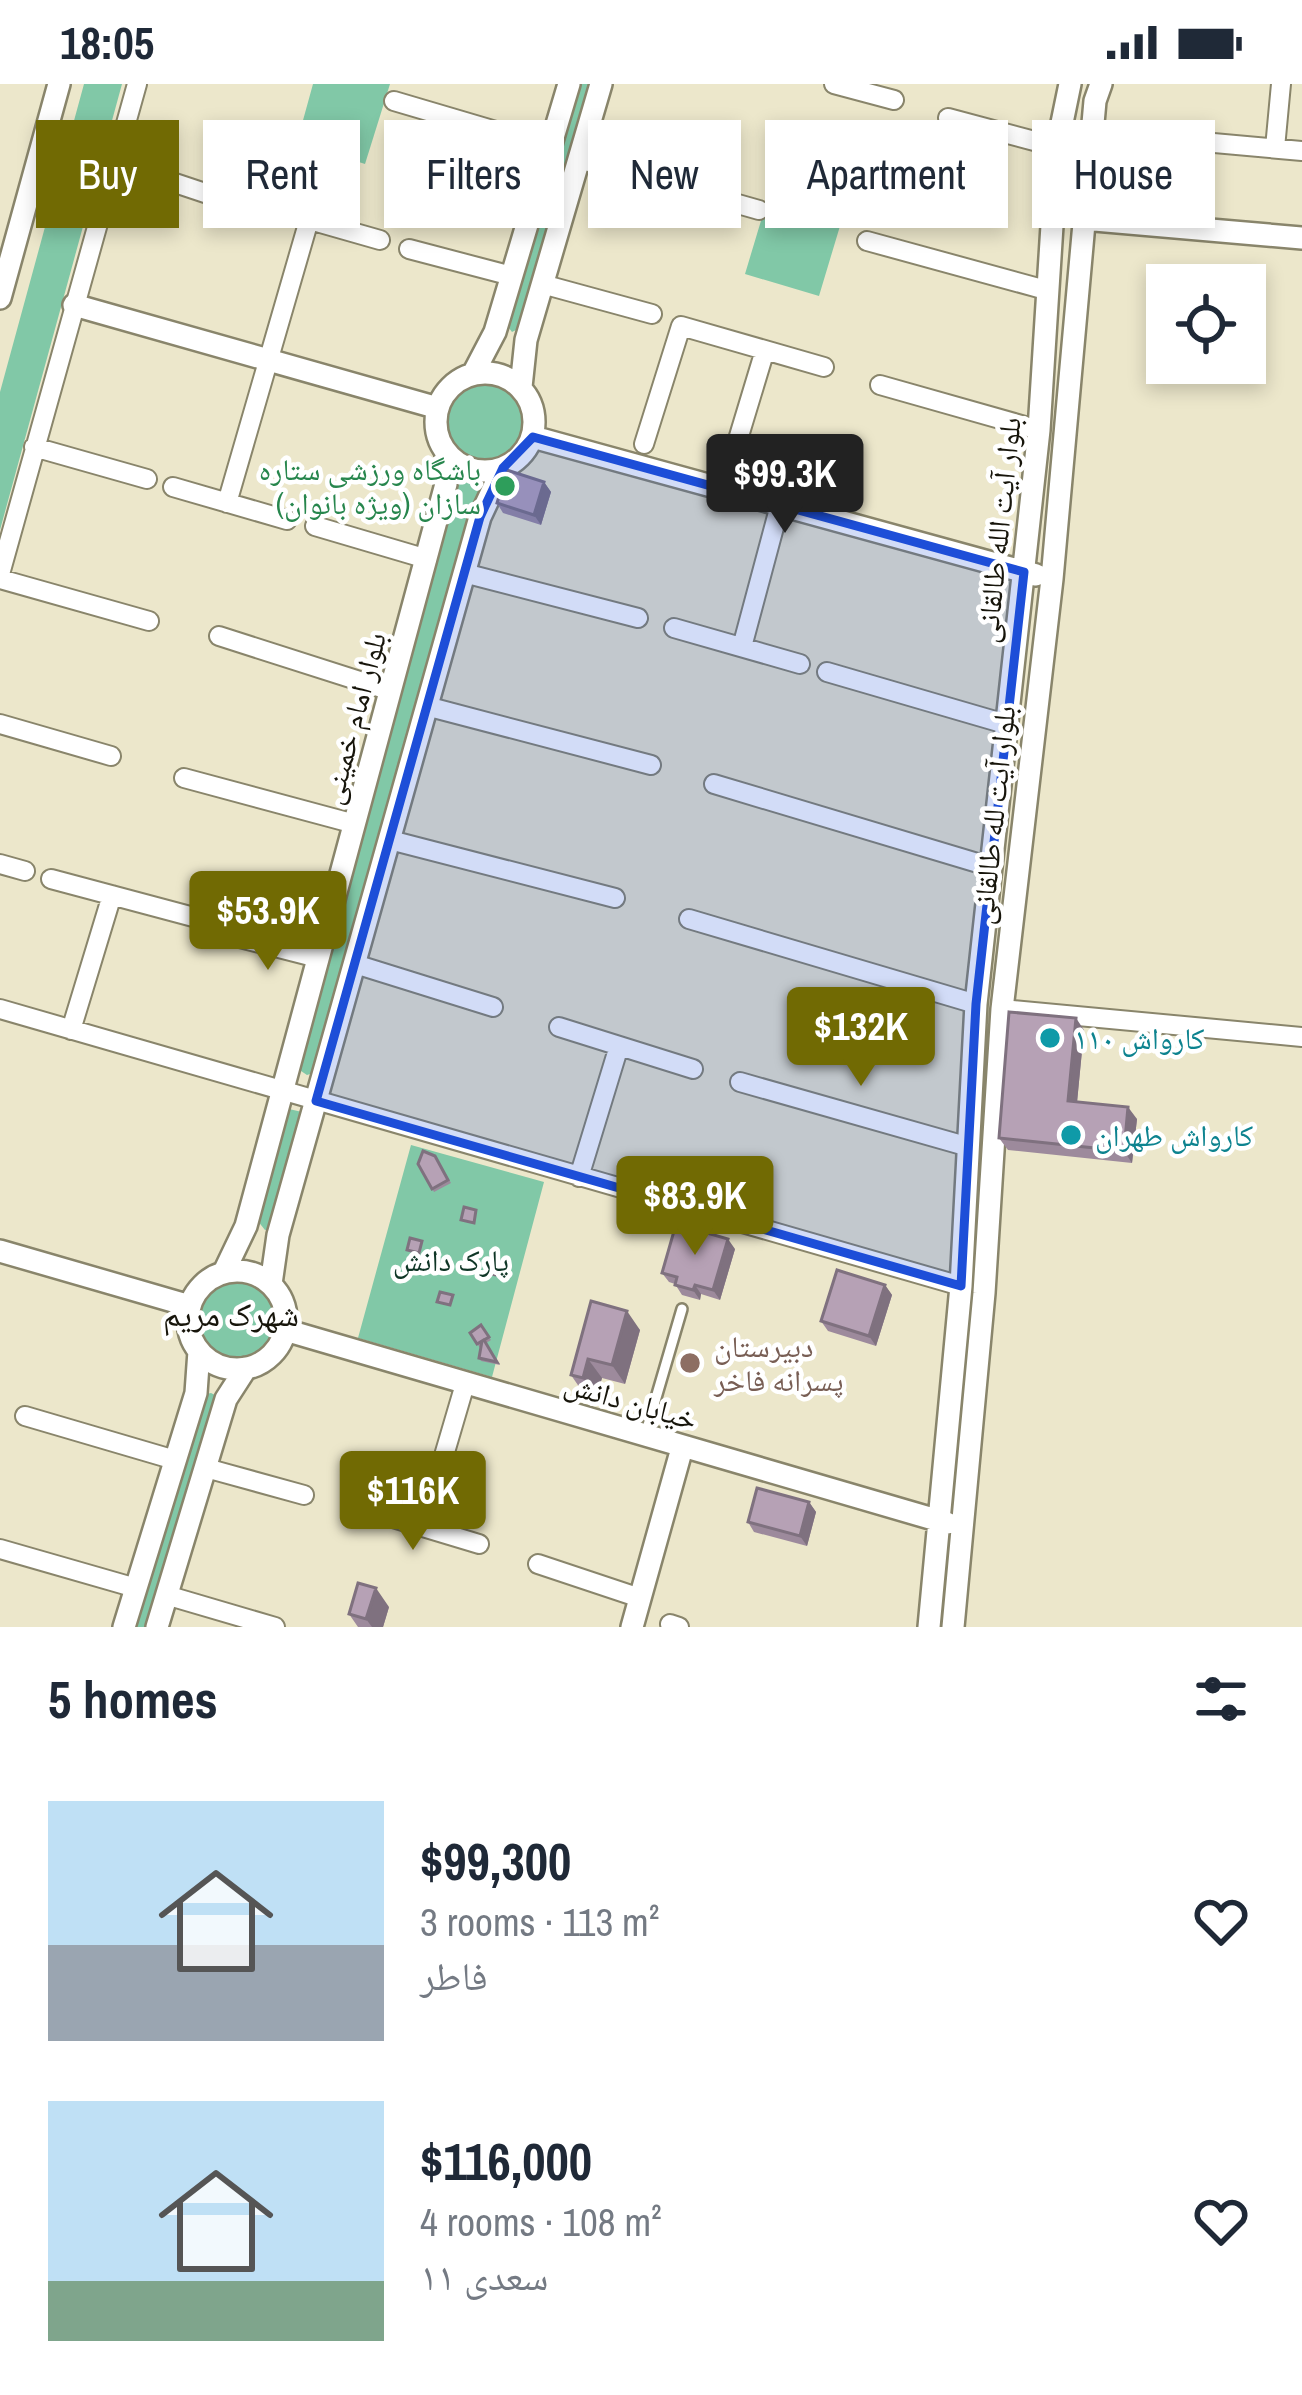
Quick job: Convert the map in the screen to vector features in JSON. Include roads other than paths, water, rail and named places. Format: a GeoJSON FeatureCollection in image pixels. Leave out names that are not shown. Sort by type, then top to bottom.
{"type":"FeatureCollection","features":[{"type":"Feature","properties":{"kind":"street"},"geometry":{"type":"LineString","coordinates":[[0,296],[59,84]]}},
{"type":"Feature","properties":{"kind":"street"},"geometry":{"type":"LineString","coordinates":[[127,120],[137,84]]}},
{"type":"Feature","properties":{"kind":"street"},"geometry":{"type":"LineString","coordinates":[[558,120],[568,84]]}},
{"type":"Feature","properties":{"kind":"street"},"geometry":{"type":"LineString","coordinates":[[271,1284],[278,1235],[480,517],[503,468],[526,450],[533,437],[534,410],[521,387],[526,340],[601,84]]}},
{"type":"Feature","properties":{"kind":"street"},"geometry":{"type":"LineString","coordinates":[[838,84],[893,100]]}},
{"type":"Feature","properties":{"kind":"street","name":"بلوار آیت الله طالقانی"},"geometry":{"type":"LineString","coordinates":[[1063,120],[1070,84]]}},
{"type":"Feature","properties":{"kind":"street","name":"بلوار آیت لله طالقانی"},"geometry":{"type":"LineString","coordinates":[[1094,120],[1101,84]]}},
{"type":"Feature","properties":{"kind":"street"},"geometry":{"type":"LineString","coordinates":[[1275,148],[1281,84]]}},
{"type":"Feature","properties":{"kind":"street"},"geometry":{"type":"LineString","coordinates":[[394,101],[457,120]]}},
{"type":"Feature","properties":{"kind":"street"},"geometry":{"type":"LineString","coordinates":[[948,118],[1032,140]]}},
{"type":"Feature","properties":{"kind":"street"},"geometry":{"type":"LineString","coordinates":[[1215,143],[1302,151]]}},
{"type":"Feature","properties":{"kind":"street"},"geometry":{"type":"LineString","coordinates":[[579,159],[759,210]]}},
{"type":"Feature","properties":{"kind":"street"},"geometry":{"type":"LineString","coordinates":[[96,228],[0,577],[149,621]]}},
{"type":"Feature","properties":{"kind":"street"},"geometry":{"type":"LineString","coordinates":[[227,502],[307,228]]}},
{"type":"Feature","properties":{"kind":"street"},"geometry":{"type":"LineString","coordinates":[[337,228],[380,240]]}},
{"type":"Feature","properties":{"kind":"street"},"geometry":{"type":"LineString","coordinates":[[473,374],[495,332],[526,228]]}},
{"type":"Feature","properties":{"kind":"street","name":"بلوار آیت الله طالقانی"},"geometry":{"type":"LineString","coordinates":[[929,1627],[962,1286],[976,1004],[1039,430],[1051,228]]}},
{"type":"Feature","properties":{"kind":"street","name":"بلوار آیت لله طالقانی"},"geometry":{"type":"LineString","coordinates":[[953,1627],[985,1293],[1002,1009],[1052,580],[1081,228]]}},
{"type":"Feature","properties":{"kind":"street"},"geometry":{"type":"LineString","coordinates":[[1186,228],[1302,238]]}},
{"type":"Feature","properties":{"kind":"street"},"geometry":{"type":"LineString","coordinates":[[867,241],[1046,290]]}},
{"type":"Feature","properties":{"kind":"street"},"geometry":{"type":"LineString","coordinates":[[409,249],[512,276]]}},
{"type":"Feature","properties":{"kind":"street"},"geometry":{"type":"LineString","coordinates":[[542,284],[652,314]]}},
{"type":"Feature","properties":{"kind":"street"},"geometry":{"type":"LineString","coordinates":[[74,305],[438,408]]}},
{"type":"Feature","properties":{"kind":"street"},"geometry":{"type":"LineString","coordinates":[[644,444],[681,326],[824,367]]}},
{"type":"Feature","properties":{"kind":"street"},"geometry":{"type":"LineString","coordinates":[[723,489],[766,350]]}},
{"type":"Feature","properties":{"kind":"street"},"geometry":{"type":"LineString","coordinates":[[503,468],[472,470],[446,452],[439,439],[438,408],[458,381],[473,374],[490,373],[521,387]]}},
{"type":"Feature","properties":{"kind":"street"},"geometry":{"type":"LineString","coordinates":[[880,386],[1039,430]]}},
{"type":"Feature","properties":{"kind":"street"},"geometry":{"type":"LineString","coordinates":[[533,437],[1052,580]]}},
{"type":"Feature","properties":{"kind":"street"},"geometry":{"type":"LineString","coordinates":[[34,447],[147,479]]}},
{"type":"Feature","properties":{"kind":"street","name":"بلوار امام خمینی"},"geometry":{"type":"LineString","coordinates":[[224,1272],[246,1226],[283,1092],[427,560],[446,484],[446,452]]}},
{"type":"Feature","properties":{"kind":"street"},"geometry":{"type":"LineString","coordinates":[[173,487],[286,520]]}},
{"type":"Feature","properties":{"kind":"street"},"geometry":{"type":"LineString","coordinates":[[742,647],[780,505]]}},
{"type":"Feature","properties":{"kind":"street"},"geometry":{"type":"LineString","coordinates":[[315,526],[427,560]]}},
{"type":"Feature","properties":{"kind":"street"},"geometry":{"type":"LineString","coordinates":[[464,573],[638,618]]}},
{"type":"Feature","properties":{"kind":"street"},"geometry":{"type":"LineString","coordinates":[[674,628],[800,664]]}},
{"type":"Feature","properties":{"kind":"street"},"geometry":{"type":"LineString","coordinates":[[219,636],[391,691]]}},
{"type":"Feature","properties":{"kind":"street"},"geometry":{"type":"LineString","coordinates":[[827,672],[1009,725]]}},
{"type":"Feature","properties":{"kind":"street"},"geometry":{"type":"LineString","coordinates":[[426,706],[651,765]]}},
{"type":"Feature","properties":{"kind":"street"},"geometry":{"type":"LineString","coordinates":[[0,724],[112,756]]}},
{"type":"Feature","properties":{"kind":"street"},"geometry":{"type":"LineString","coordinates":[[184,778],[355,824]]}},
{"type":"Feature","properties":{"kind":"street"},"geometry":{"type":"LineString","coordinates":[[714,784],[991,867]]}},
{"type":"Feature","properties":{"kind":"street"},"geometry":{"type":"LineString","coordinates":[[390,840],[615,898]]}},
{"type":"Feature","properties":{"kind":"street"},"geometry":{"type":"LineString","coordinates":[[0,864],[25,871]]}},
{"type":"Feature","properties":{"kind":"street"},"geometry":{"type":"LineString","coordinates":[[51,879],[201,919]]}},
{"type":"Feature","properties":{"kind":"street"},"geometry":{"type":"LineString","coordinates":[[71,1030],[112,895]]}},
{"type":"Feature","properties":{"kind":"street"},"geometry":{"type":"LineString","coordinates":[[689,920],[976,1004]]}},
{"type":"Feature","properties":{"kind":"street"},"geometry":{"type":"LineString","coordinates":[[232,935],[318,958]]}},
{"type":"Feature","properties":{"kind":"street"},"geometry":{"type":"LineString","coordinates":[[355,964],[493,1007]]}},
{"type":"Feature","properties":{"kind":"street"},"geometry":{"type":"LineString","coordinates":[[0,1009],[962,1286]]}},
{"type":"Feature","properties":{"kind":"street"},"geometry":{"type":"LineString","coordinates":[[1002,1009],[1302,1037]]}},
{"type":"Feature","properties":{"kind":"street"},"geometry":{"type":"LineString","coordinates":[[559,1028],[693,1069]]}},
{"type":"Feature","properties":{"kind":"street"},"geometry":{"type":"LineString","coordinates":[[579,1177],[619,1046]]}},
{"type":"Feature","properties":{"kind":"street"},"geometry":{"type":"LineString","coordinates":[[740,1082],[969,1147]]}},
{"type":"Feature","properties":{"kind":"street"},"geometry":{"type":"LineString","coordinates":[[246,1226],[248,1235],[259,1243],[267,1244],[278,1235]]}},
{"type":"Feature","properties":{"kind":"street"},"geometry":{"type":"LineString","coordinates":[[0,1251],[190,1306]]}},
{"type":"Feature","properties":{"kind":"street"},"geometry":{"type":"LineString","coordinates":[[124,1627],[196,1393],[199,1351],[188,1322],[190,1306],[197,1291],[224,1272],[249,1271],[271,1284],[286,1314],[285,1330],[269,1357],[246,1368],[225,1367],[199,1351]]}},
{"type":"Feature","properties":{"kind":"street","name":"خیابان دانش"},"geometry":{"type":"LineString","coordinates":[[285,1330],[961,1527]]}},
{"type":"Feature","properties":{"kind":"street"},"geometry":{"type":"LineString","coordinates":[[157,1627],[226,1400],[246,1368]]}},
{"type":"Feature","properties":{"kind":"street"},"geometry":{"type":"LineString","coordinates":[[422,1528],[465,1384]]}},
{"type":"Feature","properties":{"kind":"street"},"geometry":{"type":"LineString","coordinates":[[196,1393],[214,1386],[226,1400]]}},
{"type":"Feature","properties":{"kind":"street"},"geometry":{"type":"LineString","coordinates":[[25,1416],[176,1460]]}},
{"type":"Feature","properties":{"kind":"street"},"geometry":{"type":"LineString","coordinates":[[632,1627],[682,1448]]}},
{"type":"Feature","properties":{"kind":"street"},"geometry":{"type":"LineString","coordinates":[[206,1468],[304,1495]]}},
{"type":"Feature","properties":{"kind":"street"},"geometry":{"type":"LineString","coordinates":[[362,1509],[479,1544]]}},
{"type":"Feature","properties":{"kind":"street"},"geometry":{"type":"LineString","coordinates":[[0,1549],[136,1588]]}},
{"type":"Feature","properties":{"kind":"street"},"geometry":{"type":"LineString","coordinates":[[538,1564],[640,1598]]}},
{"type":"Feature","properties":{"kind":"street"},"geometry":{"type":"LineString","coordinates":[[166,1595],[274,1627]]}},
{"type":"Feature","properties":{"kind":"lane"},"geometry":{"type":"LineString","coordinates":[[644,1437],[682,1309]]}},
{"type":"Feature","properties":{"kind":"place","name":"باشگاه ورزشی ستاره سازان (ویژه بانوان)"},"geometry":{"type":"Point","coordinates":[505,486]}},
{"type":"Feature","properties":{"kind":"place","name":"کارواش ۱۱۰"},"geometry":{"type":"Point","coordinates":[1050,1038]}},
{"type":"Feature","properties":{"kind":"place","name":"کارواش طهران"},"geometry":{"type":"Point","coordinates":[1071,1135]}},
{"type":"Feature","properties":{"kind":"place","name":"دبیرستان پسرانه فاخر"},"geometry":{"type":"Point","coordinates":[690,1363]}},
{"type":"Feature","properties":{"kind":"district","name":"شهرک مریم"},"geometry":{"type":"Point","coordinates":[231,1314]}},
{"type":"Feature","properties":{"kind":"park label","name":"پارک دانش"},"geometry":{"type":"Point","coordinates":[451,1260]}}]}
